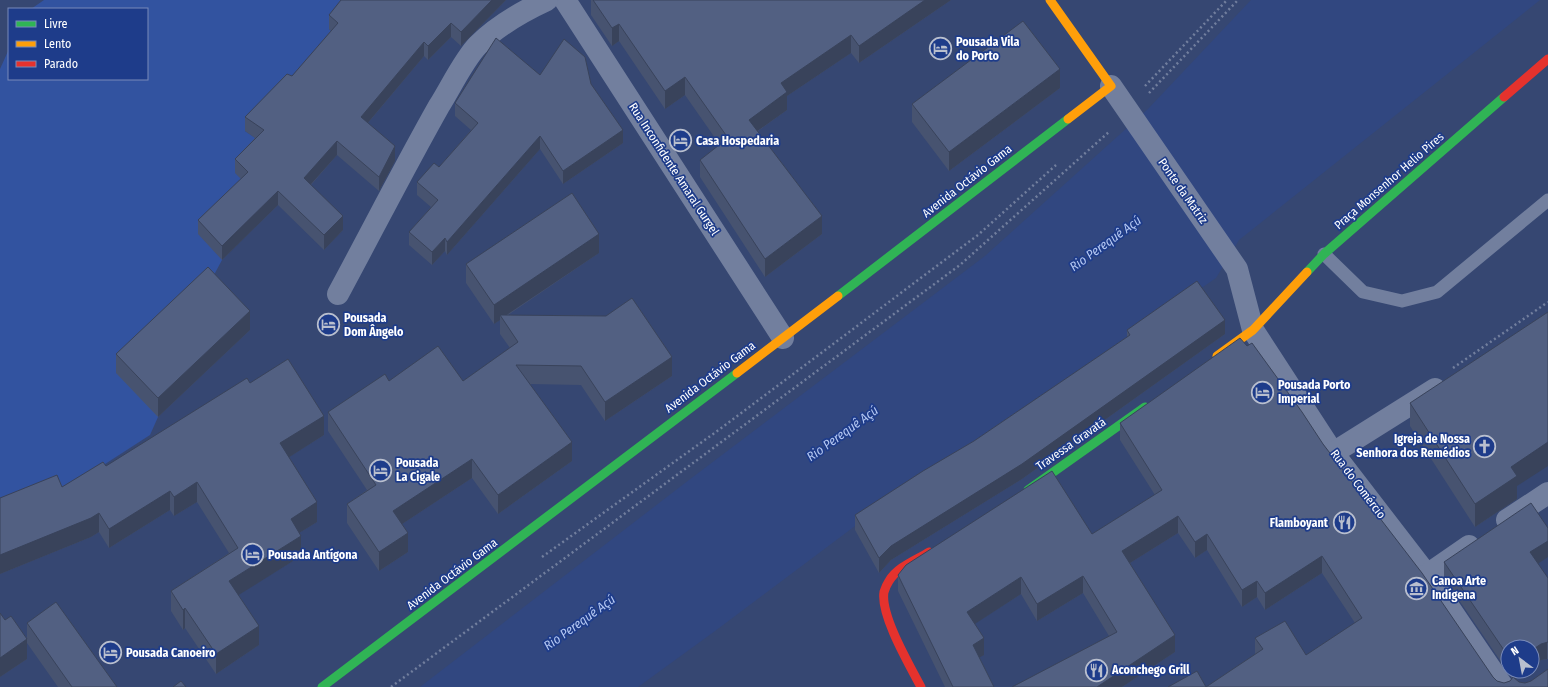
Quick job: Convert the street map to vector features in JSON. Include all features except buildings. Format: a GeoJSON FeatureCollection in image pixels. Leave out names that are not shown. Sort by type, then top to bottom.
{"type":"FeatureCollection","features":[{"type":"Feature","properties":{"kind":"street"},"geometry":{"type":"LineString","coordinates":[[338,294],[430,122],[459,72],[477,46],[495,29],[521,12],[546,0]]}},
{"type":"Feature","properties":{"kind":"street","name":"Rua Inconfidente Amaral Gurgel"},"geometry":{"type":"LineString","coordinates":[[565,0],[783,338]]}},
{"type":"Feature","properties":{"kind":"street"},"geometry":{"type":"LineString","coordinates":[[1050,0],[1111,86]]}},
{"type":"Feature","properties":{"kind":"street","name":"Praça Monsenhor Helio Pires"},"geometry":{"type":"LineString","coordinates":[[1253,330],[1324,254],[1548,59]]}},
{"type":"Feature","properties":{"kind":"street","name":"Avenida Octávio Gama"},"geometry":{"type":"LineString","coordinates":[[322,687],[783,338],[1111,86]]}},
{"type":"Feature","properties":{"kind":"street","name":"Ponte da Matriz"},"geometry":{"type":"LineString","coordinates":[[1111,86],[1238,269]]}},
{"type":"Feature","properties":{"kind":"street","name":"Rua do Comércio"},"geometry":{"type":"LineString","coordinates":[[1238,269],[1253,330],[1333,453],[1427,574],[1504,687]]}},
{"type":"Feature","properties":{"kind":"street"},"geometry":{"type":"LineString","coordinates":[[1208,362],[1253,330]]}},
{"type":"Feature","properties":{"kind":"street"},"geometry":{"type":"LineString","coordinates":[[1333,453],[1454,377]]}},
{"type":"Feature","properties":{"kind":"street","name":"Travessa Gravatá"},"geometry":{"type":"LineString","coordinates":[[1023,493],[1151,403]]}},
{"type":"Feature","properties":{"kind":"street"},"geometry":{"type":"LineString","coordinates":[[1427,574],[1548,493]]}},
{"type":"Feature","properties":{"kind":"street"},"geometry":{"type":"LineString","coordinates":[[921,687],[894,632],[886,610],[884,593],[890,580],[898,571],[937,546]]}},
{"type":"Feature","properties":{"kind":"lane"},"geometry":{"type":"LineString","coordinates":[[1324,254],[1364,292],[1402,301],[1437,292],[1548,200]]}},
{"type":"Feature","properties":{"kind":"path"},"geometry":{"type":"LineString","coordinates":[[391,687],[960,265],[1129,114],[1238,0]]}},
{"type":"Feature","properties":{"kind":"shaded area"},"geometry":{"type":"Polygon","coordinates":[[[44,0],[353,0],[329,29],[338,37],[245,131],[261,142],[248,186],[222,260],[208,286],[150,435],[57,495],[0,518],[0,69],[8,51],[8,80],[148,80],[148,8],[32,8],[44,0]]]}},
{"type":"Feature","properties":{"kind":"water","name":"Rio Perequê Açú"},"geometry":{"type":"Polygon","coordinates":[[[1251,0],[1540,0],[1239,240],[1216,278],[871,514],[638,687],[420,687],[689,480],[985,256],[1148,109],[1251,0]]]}},
{"type":"Feature","properties":{"kind":"traffic: fast"},"geometry":{"type":"LineString","coordinates":[[1307,272],[1324,254],[1504,97]]}},
{"type":"Feature","properties":{"kind":"traffic: fast"},"geometry":{"type":"LineString","coordinates":[[838,296],[1068,119]]}},
{"type":"Feature","properties":{"kind":"traffic: fast"},"geometry":{"type":"LineString","coordinates":[[322,687],[737,373]]}},
{"type":"Feature","properties":{"kind":"traffic: fast"},"geometry":{"type":"LineString","coordinates":[[1028,490],[1145,407]]}},
{"type":"Feature","properties":{"kind":"traffic: slow"},"geometry":{"type":"LineString","coordinates":[[1050,0],[1111,86],[1068,119]]}},
{"type":"Feature","properties":{"kind":"traffic: slow"},"geometry":{"type":"LineString","coordinates":[[1217,356],[1253,330],[1307,272]]}},
{"type":"Feature","properties":{"kind":"traffic: slow"},"geometry":{"type":"LineString","coordinates":[[737,373],[838,296]]}},
{"type":"Feature","properties":{"kind":"traffic: jam"},"geometry":{"type":"LineString","coordinates":[[1504,97],[1548,59]]}},
{"type":"Feature","properties":{"kind":"traffic: jam"},"geometry":{"type":"LineString","coordinates":[[921,687],[903,654],[891,627],[884,602],[884,592],[892,576],[907,564],[929,552]]}},
{"type":"Feature","properties":{"kind":"place","name":"Pousada Vila do Porto"},"geometry":{"type":"Point","coordinates":[941,49]}},
{"type":"Feature","properties":{"kind":"place","name":"Casa Hospedaria"},"geometry":{"type":"Point","coordinates":[681,141]}},
{"type":"Feature","properties":{"kind":"place","name":"Pousada Dom Ângelo"},"geometry":{"type":"Point","coordinates":[329,325]}},
{"type":"Feature","properties":{"kind":"place","name":"Pousada Porto Imperial"},"geometry":{"type":"Point","coordinates":[1262,392]}},
{"type":"Feature","properties":{"kind":"place","name":"Igreja de Nossa Senhora dos Remédios"},"geometry":{"type":"Point","coordinates":[1485,446]}},
{"type":"Feature","properties":{"kind":"place","name":"Pousada La Cigale"},"geometry":{"type":"Point","coordinates":[380,470]}},
{"type":"Feature","properties":{"kind":"place","name":"Flamboyant"},"geometry":{"type":"Point","coordinates":[1344,523]}},
{"type":"Feature","properties":{"kind":"place","name":"Pousada Antígona"},"geometry":{"type":"Point","coordinates":[253,555]}},
{"type":"Feature","properties":{"kind":"place","name":"Canoa Arte Indígena"},"geometry":{"type":"Point","coordinates":[1416,588]}},
{"type":"Feature","properties":{"kind":"place","name":"Pousada Canoeiro"},"geometry":{"type":"Point","coordinates":[110,653]}},
{"type":"Feature","properties":{"kind":"place","name":"Aconchego Grill"},"geometry":{"type":"Point","coordinates":[1096,670]}}]}
